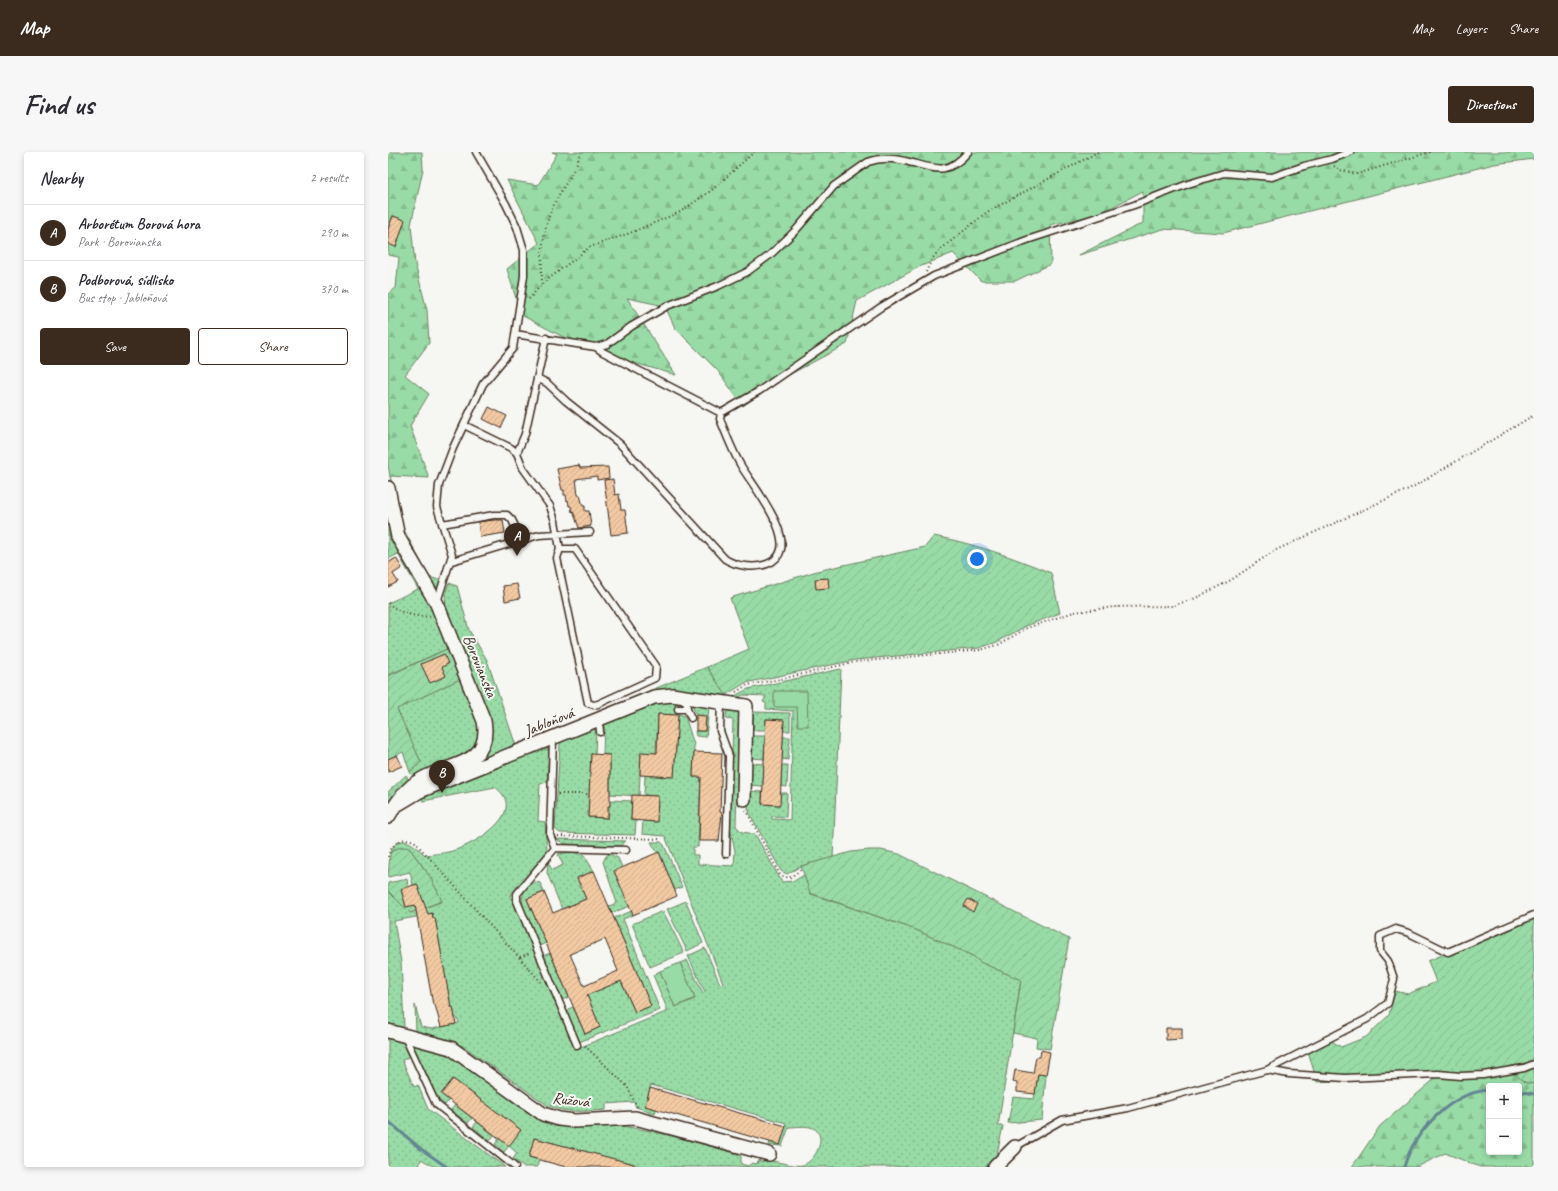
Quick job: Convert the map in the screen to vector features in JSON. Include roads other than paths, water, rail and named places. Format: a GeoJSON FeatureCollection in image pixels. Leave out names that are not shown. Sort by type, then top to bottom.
{"type":"FeatureCollection","features":[{"type":"Feature","properties":{"kind":"street","name":"Borovianska"},"geometry":{"type":"LineString","coordinates":[[388,488],[398,537],[439,609],[484,721],[485,738],[483,747],[477,754],[463,762],[422,778],[407,790],[391,811]]}},
{"type":"Feature","properties":{"kind":"street","name":"Jabloňová"},"geometry":{"type":"LineString","coordinates":[[391,811],[420,791],[553,739],[600,726],[654,697],[672,696],[687,703],[721,702],[746,706],[744,799]]}},
{"type":"Feature","properties":{"kind":"street","name":"Ružová"},"geometry":{"type":"LineString","coordinates":[[388,1031],[451,1048],[543,1114],[559,1119],[575,1121],[634,1118],[770,1154]]}},
{"type":"Feature","properties":{"kind":"street"},"geometry":{"type":"LineString","coordinates":[[994,1167],[1015,1147]]}},
{"type":"Feature","properties":{"kind":"lane"},"geometry":{"type":"LineString","coordinates":[[439,609],[452,561],[452,556],[437,507],[440,485],[453,448],[483,384],[512,348],[523,284],[524,250],[517,227],[506,204],[476,152]]}},
{"type":"Feature","properties":{"kind":"lane"},"geometry":{"type":"LineString","coordinates":[[596,347],[607,344],[632,326],[675,302],[718,286],[747,272],[770,255],[796,230],[834,186],[868,162],[874,160],[896,159],[936,170],[953,165],[968,152]]}},
{"type":"Feature","properties":{"kind":"lane"},"geometry":{"type":"LineString","coordinates":[[721,413],[730,409],[836,337],[925,280],[1026,240],[1134,205],[1188,184],[1224,173],[1272,177],[1350,152]]}},
{"type":"Feature","properties":{"kind":"lane"},"geometry":{"type":"LineString","coordinates":[[515,334],[596,347],[721,413]]}},
{"type":"Feature","properties":{"kind":"lane"},"geometry":{"type":"LineString","coordinates":[[517,453],[525,434],[546,338]]}},
{"type":"Feature","properties":{"kind":"lane"},"geometry":{"type":"LineString","coordinates":[[537,378],[547,383],[566,401],[620,444],[725,559],[744,565],[765,565],[771,562],[779,554],[780,532],[768,505],[740,464],[720,419],[721,413]]}},
{"type":"Feature","properties":{"kind":"lane"},"geometry":{"type":"LineString","coordinates":[[464,425],[504,442],[517,453],[523,468],[550,506],[555,521],[560,549],[557,558],[588,703],[594,705],[598,704],[655,678],[656,666],[575,549],[560,549]]}},
{"type":"Feature","properties":{"kind":"lane"},"geometry":{"type":"LineString","coordinates":[[442,524],[494,515],[507,515],[516,527],[522,541]]}},
{"type":"Feature","properties":{"kind":"lane"},"geometry":{"type":"LineString","coordinates":[[452,561],[539,535],[590,532]]}},
{"type":"Feature","properties":{"kind":"lane"},"geometry":{"type":"LineString","coordinates":[[721,702],[720,731],[729,756],[726,854]]}},
{"type":"Feature","properties":{"kind":"lane"},"geometry":{"type":"LineString","coordinates":[[678,709],[687,703],[691,718]]}},
{"type":"Feature","properties":{"kind":"lane"},"geometry":{"type":"LineString","coordinates":[[553,739],[550,836],[555,848]]}},
{"type":"Feature","properties":{"kind":"lane"},"geometry":{"type":"LineString","coordinates":[[555,848],[626,850]]}},
{"type":"Feature","properties":{"kind":"lane"},"geometry":{"type":"LineString","coordinates":[[555,848],[520,889],[517,894],[517,901],[577,1045]]}},
{"type":"Feature","properties":{"kind":"lane"},"geometry":{"type":"LineString","coordinates":[[1015,1147],[1062,1120],[1128,1108],[1267,1070],[1367,1019],[1388,1003],[1394,979],[1388,961],[1380,951],[1380,936],[1396,929],[1409,933],[1448,952],[1534,915]]}},
{"type":"Feature","properties":{"kind":"lane"},"geometry":{"type":"LineString","coordinates":[[404,1036],[436,1104],[515,1167]]}},
{"type":"Feature","properties":{"kind":"lane"},"geometry":{"type":"LineString","coordinates":[[1267,1070],[1289,1074],[1345,1078],[1438,1074],[1461,1076],[1483,1075],[1524,1068],[1534,1064]]}},
{"type":"Feature","properties":{"kind":"waterway"},"geometry":{"type":"LineString","coordinates":[[1404,1167],[1416,1140],[1436,1116],[1461,1098],[1475,1092],[1486,1090]]}},
{"type":"Feature","properties":{"kind":"waterway"},"geometry":{"type":"LineString","coordinates":[[1522,1092],[1534,1094]]}},
{"type":"Feature","properties":{"kind":"waterway"},"geometry":{"type":"LineString","coordinates":[[388,1121],[421,1149],[447,1167]]}},
{"type":"Feature","properties":{"kind":"place","name":"Arborétum Borová hora"},"geometry":{"type":"Point","coordinates":[517,556]}},
{"type":"Feature","properties":{"kind":"place","name":"Podborová, sídlisko"},"geometry":{"type":"Point","coordinates":[442,793]}}]}
